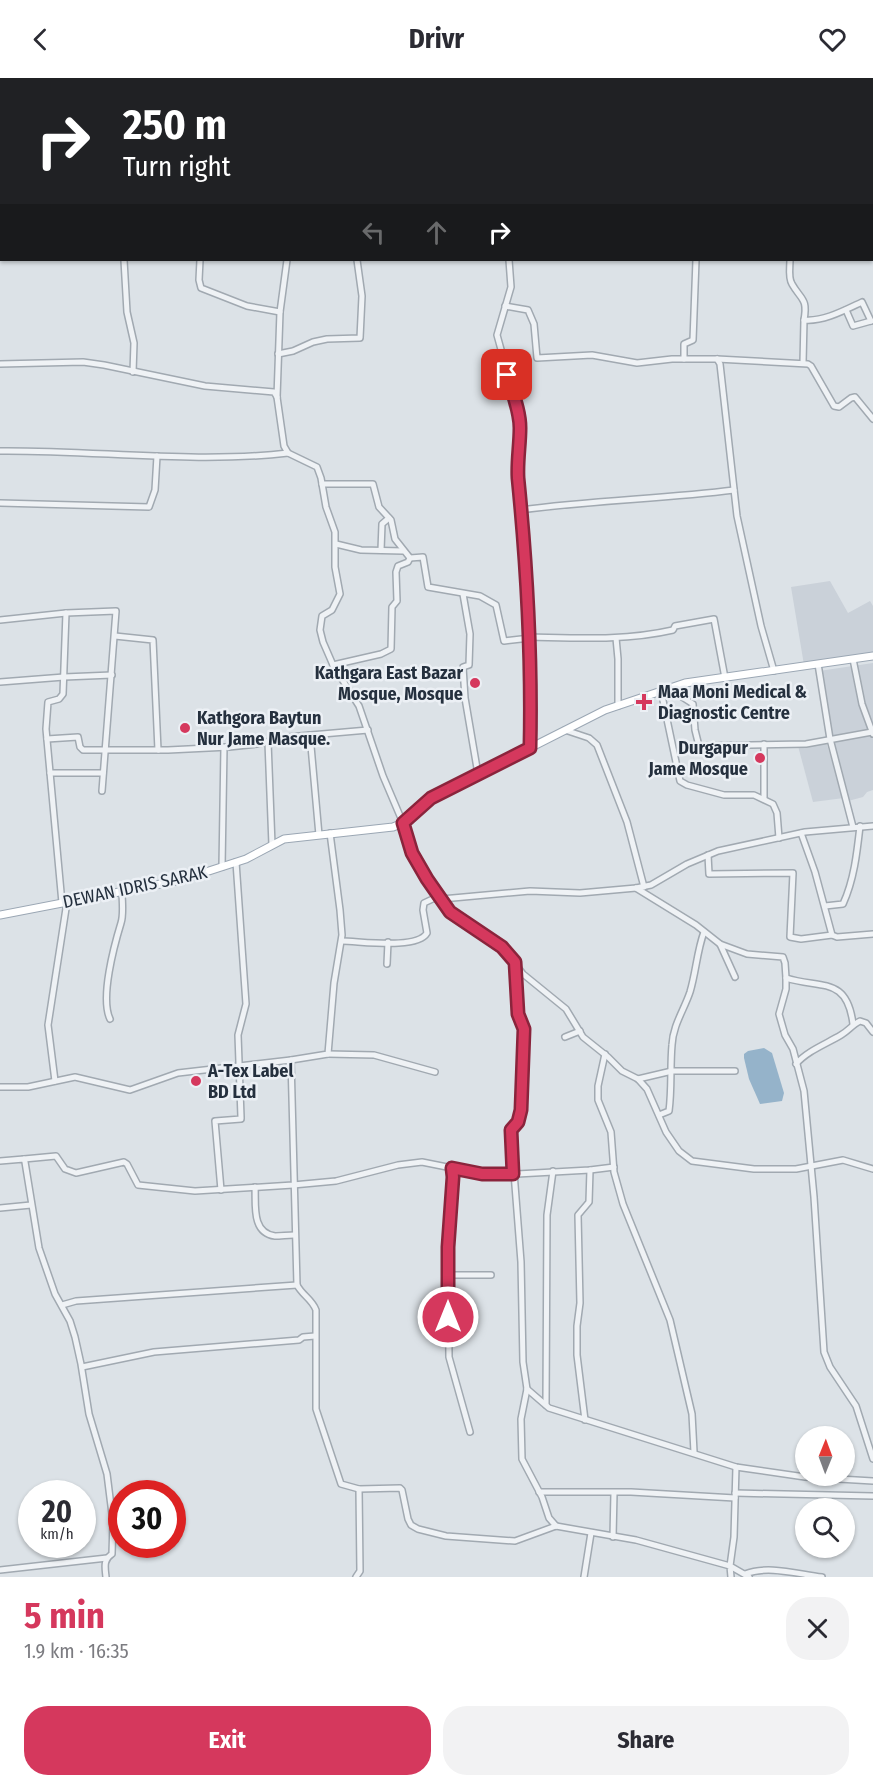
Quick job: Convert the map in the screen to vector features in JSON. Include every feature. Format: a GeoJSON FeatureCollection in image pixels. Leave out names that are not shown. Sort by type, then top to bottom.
{"type":"FeatureCollection","features":[{"type":"Feature","properties":{"kind":"main road"},"geometry":{"type":"LineString","coordinates":[[403,823],[431,798],[565,730],[618,706],[680,685],[873,656]]}},
{"type":"Feature","properties":{"kind":"main road","name":"DEWAN IDRIS SARAK"},"geometry":{"type":"LineString","coordinates":[[0,915],[181,880],[236,862],[284,839],[393,827],[403,823]]}},
{"type":"Feature","properties":{"kind":"street"},"geometry":{"type":"LineString","coordinates":[[124,261],[127,312],[134,343],[133,372]]}},
{"type":"Feature","properties":{"kind":"street"},"geometry":{"type":"LineString","coordinates":[[200,261],[201,288],[247,306],[280,312]]}},
{"type":"Feature","properties":{"kind":"street"},"geometry":{"type":"LineString","coordinates":[[287,261],[280,312],[277,397],[284,446],[288,453]]}},
{"type":"Feature","properties":{"kind":"street"},"geometry":{"type":"LineString","coordinates":[[278,354],[293,351],[320,340],[360,338],[362,296],[357,261]]}},
{"type":"Feature","properties":{"kind":"street"},"geometry":{"type":"LineString","coordinates":[[509,261],[511,287],[496,335],[518,411],[520,428],[517,462],[530,638],[530,748]]}},
{"type":"Feature","properties":{"kind":"street"},"geometry":{"type":"LineString","coordinates":[[684,359],[684,344],[693,340],[696,261]]}},
{"type":"Feature","properties":{"kind":"street"},"geometry":{"type":"LineString","coordinates":[[790,261],[790,282],[802,296],[806,309],[803,363]]}},
{"type":"Feature","properties":{"kind":"street"},"geometry":{"type":"LineString","coordinates":[[804,320],[815,320],[862,302],[872,321],[853,326],[846,310]]}},
{"type":"Feature","properties":{"kind":"street"},"geometry":{"type":"LineString","coordinates":[[505,306],[528,310],[534,324],[537,358],[592,355],[637,363],[684,359],[803,363],[812,366],[834,406],[839,407],[855,397],[873,419]]}},
{"type":"Feature","properties":{"kind":"street"},"geometry":{"type":"LineString","coordinates":[[717,359],[720,364],[737,516],[751,586],[774,671]]}},
{"type":"Feature","properties":{"kind":"street"},"geometry":{"type":"LineString","coordinates":[[0,364],[83,362],[205,386],[274,392],[277,397]]}},
{"type":"Feature","properties":{"kind":"street"},"geometry":{"type":"LineString","coordinates":[[0,451],[215,458],[288,453],[317,467],[326,507],[335,532],[335,567],[340,594],[332,610],[322,616],[320,630],[323,642],[333,665],[358,706],[403,823],[412,853],[450,912],[502,947],[531,981],[566,1009],[580,1031],[596,1048],[622,1071],[638,1079],[646,1089],[666,1132],[680,1151],[692,1161],[776,1170],[843,1160],[873,1169]]}},
{"type":"Feature","properties":{"kind":"street"},"geometry":{"type":"LineString","coordinates":[[0,503],[149,507],[154,490],[157,456]]}},
{"type":"Feature","properties":{"kind":"street"},"geometry":{"type":"LineString","coordinates":[[322,484],[373,484],[376,498],[389,518],[395,539],[410,558]]}},
{"type":"Feature","properties":{"kind":"street"},"geometry":{"type":"LineString","coordinates":[[521,510],[734,490]]}},
{"type":"Feature","properties":{"kind":"street"},"geometry":{"type":"LineString","coordinates":[[381,550],[382,524],[389,518]]}},
{"type":"Feature","properties":{"kind":"street"},"geometry":{"type":"LineString","coordinates":[[336,544],[361,550],[403,551]]}},
{"type":"Feature","properties":{"kind":"street"},"geometry":{"type":"LineString","coordinates":[[333,665],[381,654],[391,649],[392,607],[397,601],[396,572],[398,566],[408,562],[410,558],[423,557],[428,587],[480,596],[496,605],[505,641],[530,638],[644,636],[673,630],[675,626],[714,619],[726,678]]}},
{"type":"Feature","properties":{"kind":"street"},"geometry":{"type":"LineString","coordinates":[[463,594],[470,634],[469,664],[463,667],[465,698],[478,774]]}},
{"type":"Feature","properties":{"kind":"street"},"geometry":{"type":"LineString","coordinates":[[0,620],[66,613],[115,611],[115,636],[102,791]]}},
{"type":"Feature","properties":{"kind":"street"},"geometry":{"type":"LineString","coordinates":[[55,1081],[48,1025],[64,902],[47,739],[47,706],[50,701],[62,698],[66,613]]}},
{"type":"Feature","properties":{"kind":"street"},"geometry":{"type":"LineString","coordinates":[[115,636],[153,640],[158,750]]}},
{"type":"Feature","properties":{"kind":"street"},"geometry":{"type":"LineString","coordinates":[[616,638],[618,706]]}},
{"type":"Feature","properties":{"kind":"street"},"geometry":{"type":"LineString","coordinates":[[680,685],[682,697],[693,704],[699,746],[806,744],[873,733],[862,704],[853,659]]}},
{"type":"Feature","properties":{"kind":"street"},"geometry":{"type":"LineString","coordinates":[[818,664],[830,739],[853,826]]}},
{"type":"Feature","properties":{"kind":"street"},"geometry":{"type":"LineString","coordinates":[[0,682],[112,675]]}},
{"type":"Feature","properties":{"kind":"street"},"geometry":{"type":"LineString","coordinates":[[661,691],[680,781],[724,795],[754,795],[764,798],[773,804],[777,813],[779,838]]}},
{"type":"Feature","properties":{"kind":"street"},"geometry":{"type":"LineString","coordinates":[[47,739],[78,736],[80,747],[83,750],[158,750],[224,747],[310,735],[368,730]]}},
{"type":"Feature","properties":{"kind":"street"},"geometry":{"type":"LineString","coordinates":[[565,730],[589,738],[597,745],[627,822],[644,887]]}},
{"type":"Feature","properties":{"kind":"street"},"geometry":{"type":"LineString","coordinates":[[310,735],[319,835]]}},
{"type":"Feature","properties":{"kind":"street"},"geometry":{"type":"LineString","coordinates":[[268,742],[272,845]]}},
{"type":"Feature","properties":{"kind":"street"},"geometry":{"type":"LineString","coordinates":[[764,744],[764,798]]}},
{"type":"Feature","properties":{"kind":"street"},"geometry":{"type":"LineString","coordinates":[[222,867],[224,747]]}},
{"type":"Feature","properties":{"kind":"street"},"geometry":{"type":"LineString","coordinates":[[50,773],[103,773]]}},
{"type":"Feature","properties":{"kind":"street"},"geometry":{"type":"LineString","coordinates":[[342,941],[418,941],[427,933],[424,903],[441,898],[530,891],[580,893],[644,887],[708,855],[801,833],[853,826],[873,826]]}},
{"type":"Feature","properties":{"kind":"street"},"geometry":{"type":"LineString","coordinates":[[825,906],[843,904],[847,895],[852,880],[860,826]]}},
{"type":"Feature","properties":{"kind":"street"},"geometry":{"type":"LineString","coordinates":[[328,1054],[334,983],[342,941],[330,833]]}},
{"type":"Feature","properties":{"kind":"street"},"geometry":{"type":"LineString","coordinates":[[801,833],[832,935]]}},
{"type":"Feature","properties":{"kind":"street"},"geometry":{"type":"LineString","coordinates":[[708,855],[709,874],[793,873],[790,937],[801,939],[832,935],[837,937],[873,934]]}},
{"type":"Feature","properties":{"kind":"street"},"geometry":{"type":"LineString","coordinates":[[221,1190],[215,1121],[241,1119],[238,1066],[239,1026],[246,1004],[236,862]]}},
{"type":"Feature","properties":{"kind":"street"},"geometry":{"type":"LineString","coordinates":[[636,888],[720,944],[747,954],[783,957],[786,989],[778,1014],[784,1035],[793,1049],[804,1091],[814,1197],[824,1352],[840,1384],[856,1406],[873,1459]]}},
{"type":"Feature","properties":{"kind":"street"},"geometry":{"type":"LineString","coordinates":[[110,1019],[107,1012],[107,993],[121,922],[122,891]]}},
{"type":"Feature","properties":{"kind":"street"},"geometry":{"type":"LineString","coordinates":[[659,1115],[669,1111],[673,1035],[691,988],[704,932]]}},
{"type":"Feature","properties":{"kind":"street"},"geometry":{"type":"LineString","coordinates":[[387,964],[388,942]]}},
{"type":"Feature","properties":{"kind":"street"},"geometry":{"type":"LineString","coordinates":[[720,944],[735,977]]}},
{"type":"Feature","properties":{"kind":"street"},"geometry":{"type":"LineString","coordinates":[[515,962],[518,1014],[524,1029],[521,1110],[518,1122],[511,1130],[521,1262],[522,1351],[527,1389],[521,1419],[522,1459],[549,1518],[556,1526]]}},
{"type":"Feature","properties":{"kind":"street"},"geometry":{"type":"LineString","coordinates":[[786,978],[814,982],[837,990],[847,1000],[853,1024]]}},
{"type":"Feature","properties":{"kind":"street"},"geometry":{"type":"LineString","coordinates":[[796,1064],[860,1021],[866,1023],[873,1032]]}},
{"type":"Feature","properties":{"kind":"street"},"geometry":{"type":"LineString","coordinates":[[565,1037],[580,1031]]}},
{"type":"Feature","properties":{"kind":"street"},"geometry":{"type":"LineString","coordinates":[[0,1087],[28,1087],[75,1077],[130,1090],[178,1073],[328,1054],[374,1055],[435,1072]]}},
{"type":"Feature","properties":{"kind":"street"},"geometry":{"type":"LineString","coordinates":[[605,1054],[598,1086],[598,1100],[611,1132],[614,1167],[623,1204],[670,1320],[692,1414],[694,1452]]}},
{"type":"Feature","properties":{"kind":"street"},"geometry":{"type":"LineString","coordinates":[[291,1060],[297,1285],[306,1298],[314,1303],[316,1310],[316,1409],[341,1484],[359,1489],[400,1488],[411,1525],[446,1536],[515,1541],[556,1526],[636,1540],[730,1566],[747,1575],[756,1569],[822,1577]]}},
{"type":"Feature","properties":{"kind":"street"},"geometry":{"type":"LineString","coordinates":[[638,1079],[672,1071],[735,1071]]}},
{"type":"Feature","properties":{"kind":"street"},"geometry":{"type":"LineString","coordinates":[[0,1161],[56,1156],[65,1169],[76,1173],[124,1162],[138,1185],[174,1189],[221,1190],[336,1181],[398,1165],[422,1162],[482,1174],[614,1167]]}},
{"type":"Feature","properties":{"kind":"street"},"geometry":{"type":"LineString","coordinates":[[0,1570],[106,1558],[112,1554],[113,1548],[113,1522],[107,1474],[89,1414],[82,1367],[73,1329],[39,1248],[24,1159]]}},
{"type":"Feature","properties":{"kind":"street"},"geometry":{"type":"LineString","coordinates":[[452,1168],[448,1275],[449,1357],[470,1432]]}},
{"type":"Feature","properties":{"kind":"street"},"geometry":{"type":"LineString","coordinates":[[585,1420],[576,1355],[580,1303],[578,1215],[589,1202],[590,1170]]}},
{"type":"Feature","properties":{"kind":"street"},"geometry":{"type":"LineString","coordinates":[[546,1405],[548,1263],[546,1215],[553,1171]]}},
{"type":"Feature","properties":{"kind":"street"},"geometry":{"type":"LineString","coordinates":[[255,1187],[258,1224],[262,1231],[274,1236],[294,1235]]}},
{"type":"Feature","properties":{"kind":"street"},"geometry":{"type":"LineString","coordinates":[[0,1208],[31,1205]]}},
{"type":"Feature","properties":{"kind":"street"},"geometry":{"type":"LineString","coordinates":[[448,1275],[491,1275]]}},
{"type":"Feature","properties":{"kind":"street"},"geometry":{"type":"LineString","coordinates":[[62,1305],[76,1301],[297,1285]]}},
{"type":"Feature","properties":{"kind":"street"},"geometry":{"type":"LineString","coordinates":[[82,1367],[154,1352],[299,1340],[303,1337],[315,1336]]}},
{"type":"Feature","properties":{"kind":"street"},"geometry":{"type":"LineString","coordinates":[[527,1389],[546,1405],[585,1420],[694,1452],[736,1467],[805,1477],[873,1481]]}},
{"type":"Feature","properties":{"kind":"street"},"geometry":{"type":"LineString","coordinates":[[730,1577],[736,1467]]}},
{"type":"Feature","properties":{"kind":"street"},"geometry":{"type":"LineString","coordinates":[[356,1577],[360,1571],[359,1489]]}},
{"type":"Feature","properties":{"kind":"street"},"geometry":{"type":"LineString","coordinates":[[539,1492],[735,1495],[811,1493],[873,1496]]}},
{"type":"Feature","properties":{"kind":"street"},"geometry":{"type":"LineString","coordinates":[[614,1493],[614,1537]]}},
{"type":"Feature","properties":{"kind":"street"},"geometry":{"type":"LineString","coordinates":[[584,1577],[591,1533]]}},
{"type":"Feature","properties":{"kind":"street"},"geometry":{"type":"LineString","coordinates":[[106,1558],[106,1577]]}},
{"type":"Feature","properties":{"kind":"shaded area"},"geometry":{"type":"Polygon","coordinates":[[[830,581],[848,613],[870,601],[873,606],[873,656],[804,665],[791,587],[830,581]]]}},
{"type":"Feature","properties":{"kind":"shaded area"},"geometry":{"type":"Polygon","coordinates":[[[873,663],[873,790],[867,792],[863,797],[848,801],[831,748],[819,671],[873,663]]]}},
{"type":"Feature","properties":{"kind":"shaded area"},"geometry":{"type":"Polygon","coordinates":[[[826,742],[844,798],[813,802],[798,746],[826,742]]]}},
{"type":"Feature","properties":{"kind":"water"},"geometry":{"type":"Polygon","coordinates":[[[764,1048],[772,1053],[784,1093],[782,1101],[760,1104],[749,1079],[744,1054],[764,1048]]]}},
{"type":"Feature","properties":{"kind":"place","name":"Kathgara East Bazar Mosque, Mosque"},"geometry":{"type":"Point","coordinates":[475,683]}},
{"type":"Feature","properties":{"kind":"place","name":"Maa Moni Medical & Diagnostic Centre"},"geometry":{"type":"Point","coordinates":[644,702]}},
{"type":"Feature","properties":{"kind":"place","name":"Kathgora Baytun Nur Jame Masque."},"geometry":{"type":"Point","coordinates":[185,728]}},
{"type":"Feature","properties":{"kind":"place","name":"Durgapur Jame Mosque"},"geometry":{"type":"Point","coordinates":[760,758]}},
{"type":"Feature","properties":{"kind":"place","name":"A-Tex Label BD Ltd"},"geometry":{"type":"Point","coordinates":[196,1081]}},
{"type":"Feature","properties":{"kind":"route"},"geometry":{"type":"LineString","coordinates":[[448,1317],[448,1247],[451,1224],[452,1168],[482,1174],[513,1174],[511,1130],[518,1122],[521,1110],[524,1029],[518,1014],[515,962],[502,947],[450,912],[412,853],[403,823],[431,798],[530,748],[530,648],[526,562],[517,462],[520,428],[518,411],[507,375]]}}]}
